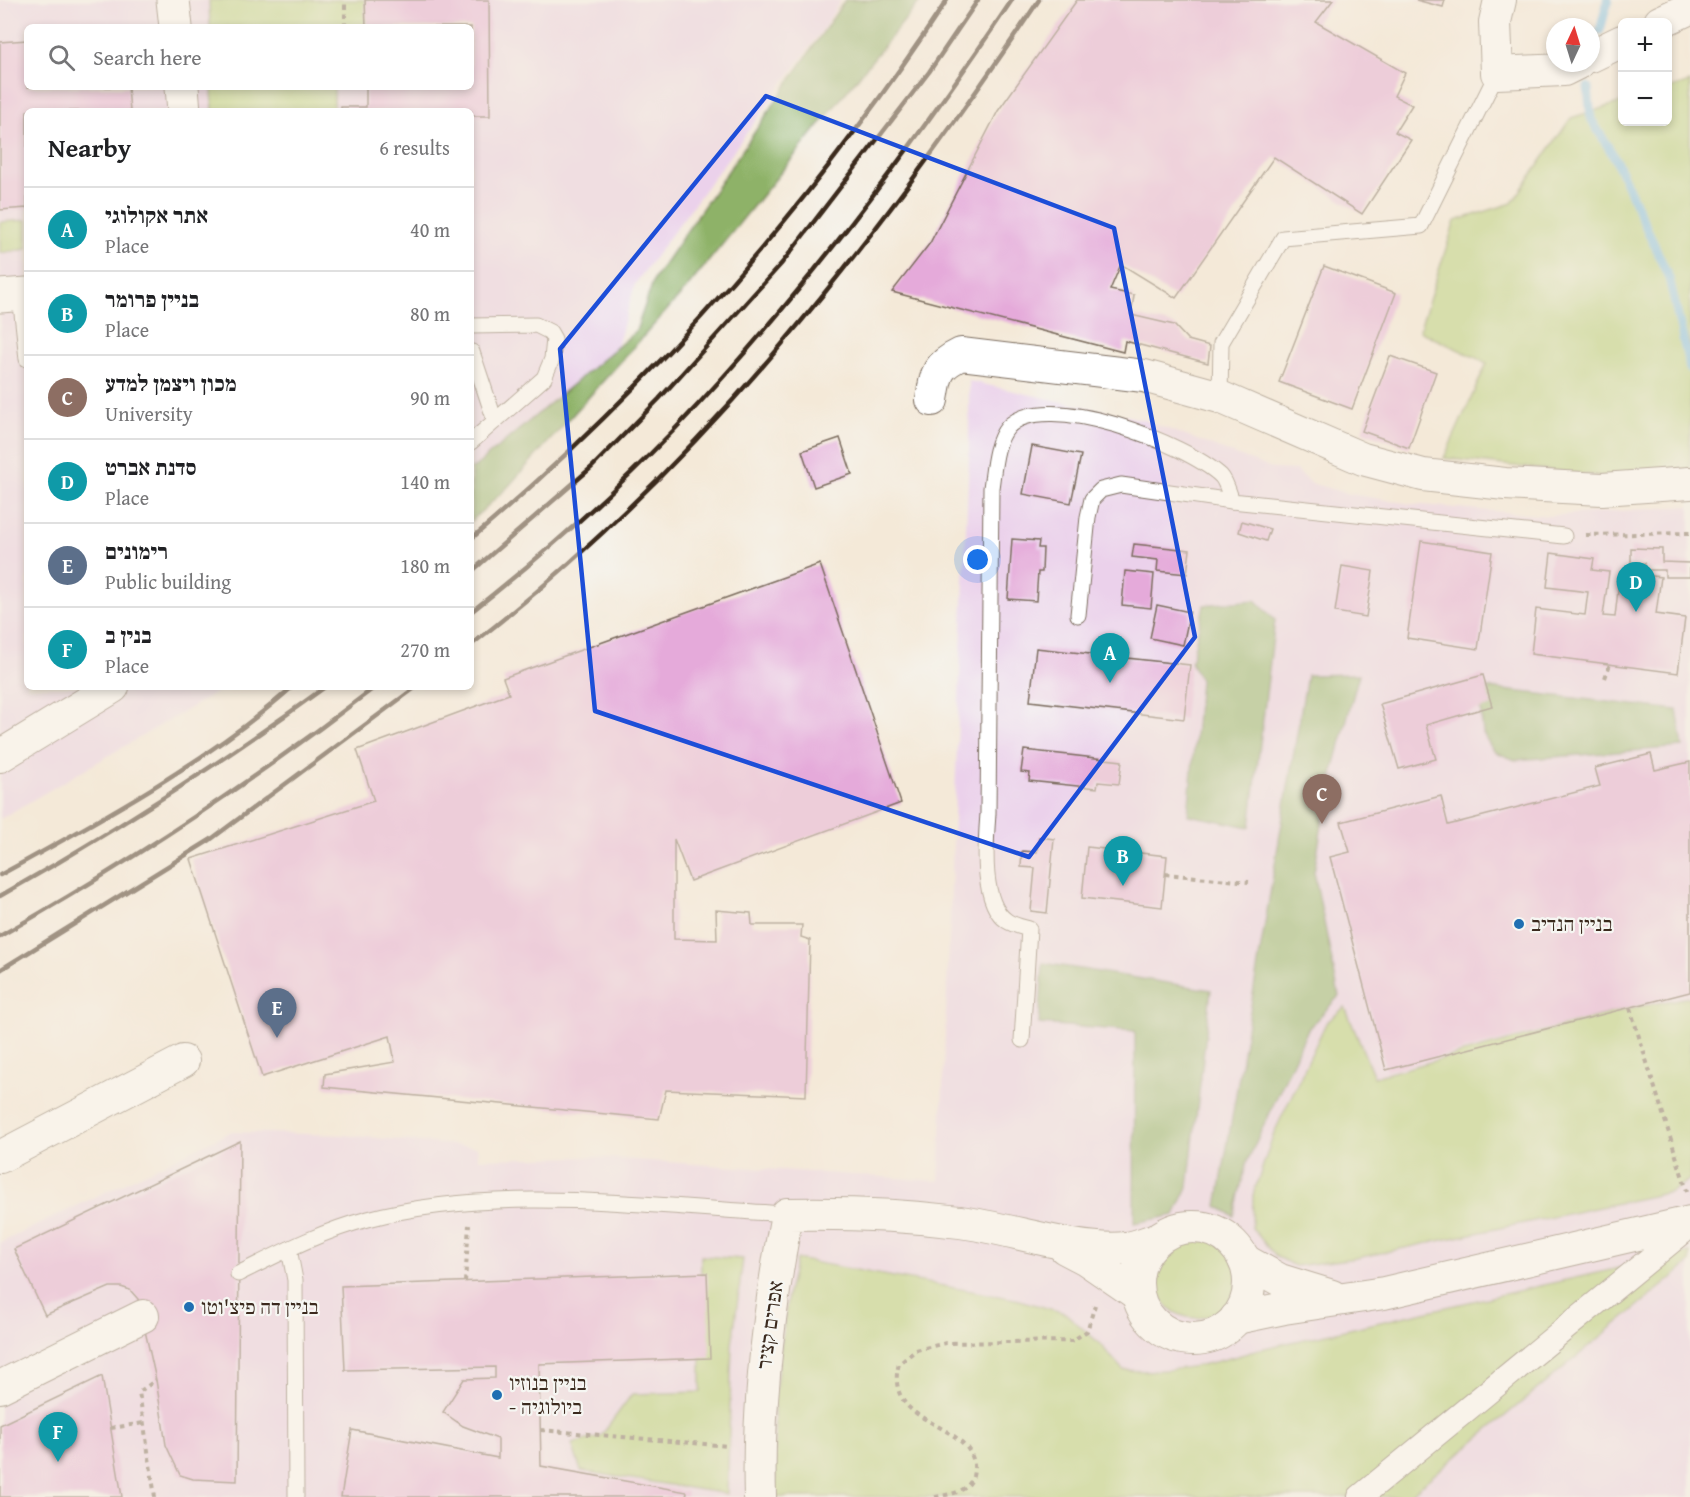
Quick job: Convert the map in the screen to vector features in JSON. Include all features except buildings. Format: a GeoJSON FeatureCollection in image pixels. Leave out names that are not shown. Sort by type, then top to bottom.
{"type":"FeatureCollection","features":[{"type":"Feature","properties":{"kind":"street"},"geometry":{"type":"LineString","coordinates":[[173,0],[176,24]]}},
{"type":"Feature","properties":{"kind":"street"},"geometry":{"type":"LineString","coordinates":[[1500,0],[1495,22],[1497,73],[1546,71]]}},
{"type":"Feature","properties":{"kind":"street"},"geometry":{"type":"LineString","coordinates":[[1669,18],[1690,8]]}},
{"type":"Feature","properties":{"kind":"street"},"geometry":{"type":"LineString","coordinates":[[1600,52],[1618,43]]}},
{"type":"Feature","properties":{"kind":"street"},"geometry":{"type":"LineString","coordinates":[[182,90],[184,108]]}},
{"type":"Feature","properties":{"kind":"street"},"geometry":{"type":"LineString","coordinates":[[932,400],[936,375],[944,362],[960,354],[1144,376],[1220,397],[1363,459],[1423,476],[1505,484],[1602,489],[1690,483]]}},
{"type":"Feature","properties":{"kind":"street"},"geometry":{"type":"LineString","coordinates":[[0,756],[108,690]]}},
{"type":"Feature","properties":{"kind":"street"},"geometry":{"type":"LineString","coordinates":[[0,1157],[183,1061]]}},
{"type":"Feature","properties":{"kind":"street"},"geometry":{"type":"LineString","coordinates":[[787,1214],[848,1214],[960,1222],[1050,1241],[1125,1248],[1156,1239],[1177,1229],[1201,1227],[1218,1233],[1236,1247],[1244,1260],[1249,1280],[1247,1298],[1236,1318]]}},
{"type":"Feature","properties":{"kind":"street","name":"אפרים קציר"},"geometry":{"type":"LineString","coordinates":[[760,1497],[759,1449],[764,1360],[787,1214]]}},
{"type":"Feature","properties":{"kind":"street"},"geometry":{"type":"LineString","coordinates":[[1156,1239],[1144,1254],[1138,1270],[1137,1294],[1145,1312],[1157,1326],[1173,1335],[1188,1338],[1209,1336],[1236,1318],[1284,1308],[1384,1293],[1690,1224]]}},
{"type":"Feature","properties":{"kind":"street"},"geometry":{"type":"LineString","coordinates":[[1360,1497],[1690,1224]]}},
{"type":"Feature","properties":{"kind":"street"},"geometry":{"type":"LineString","coordinates":[[1050,1241],[1102,1269],[1137,1294]]}},
{"type":"Feature","properties":{"kind":"street"},"geometry":{"type":"LineString","coordinates":[[1244,1260],[1296,1287],[1351,1298]]}},
{"type":"Feature","properties":{"kind":"street"},"geometry":{"type":"LineString","coordinates":[[0,1387],[143,1316]]}},
{"type":"Feature","properties":{"kind":"lane"},"geometry":{"type":"LineString","coordinates":[[1220,397],[1221,344],[1283,238],[1421,226],[1497,73]]}},
{"type":"Feature","properties":{"kind":"lane"},"geometry":{"type":"LineString","coordinates":[[18,296],[24,338]]}},
{"type":"Feature","properties":{"kind":"lane"},"geometry":{"type":"LineString","coordinates":[[474,326],[536,325],[550,332],[554,339],[552,359],[544,378],[474,439]]}},
{"type":"Feature","properties":{"kind":"lane"},"geometry":{"type":"LineString","coordinates":[[474,358],[495,421]]}},
{"type":"Feature","properties":{"kind":"lane"},"geometry":{"type":"LineString","coordinates":[[1022,1040],[1029,929],[1015,925],[1001,915],[988,883],[985,857],[988,814],[991,488],[1000,441],[1009,426],[1032,414],[1057,413],[1093,419],[1131,430],[1194,457],[1222,477],[1232,501]]}},
{"type":"Feature","properties":{"kind":"lane"},"geometry":{"type":"LineString","coordinates":[[1078,615],[1088,517],[1092,499],[1101,490],[1121,485],[1232,501],[1564,536]]}},
{"type":"Feature","properties":{"kind":"lane"},"geometry":{"type":"LineString","coordinates":[[238,1274],[289,1249],[369,1219],[471,1202],[573,1201],[787,1214]]}},
{"type":"Feature","properties":{"kind":"lane"},"geometry":{"type":"LineString","coordinates":[[289,1249],[295,1280],[296,1497]]}},
{"type":"Feature","properties":{"kind":"path"},"geometry":{"type":"LineString","coordinates":[[345,0],[345,24]]}},
{"type":"Feature","properties":{"kind":"path"},"geometry":{"type":"LineString","coordinates":[[1564,536],[1690,532]]}},
{"type":"Feature","properties":{"kind":"path"},"geometry":{"type":"LineString","coordinates":[[1605,678],[1610,664]]}},
{"type":"Feature","properties":{"kind":"path"},"geometry":{"type":"LineString","coordinates":[[1165,874],[1249,882]]}},
{"type":"Feature","properties":{"kind":"path"},"geometry":{"type":"LineString","coordinates":[[1630,1008],[1690,1200]]}},
{"type":"Feature","properties":{"kind":"path"},"geometry":{"type":"LineString","coordinates":[[465,1281],[471,1202]]}},
{"type":"Feature","properties":{"kind":"path"},"geometry":{"type":"LineString","coordinates":[[935,1497],[955,1493],[966,1487],[972,1480],[973,1462],[967,1448],[959,1439],[905,1404],[897,1384],[899,1364],[916,1350],[946,1343],[1072,1341],[1080,1338],[1087,1331],[1091,1320],[1102,1269]]}},
{"type":"Feature","properties":{"kind":"path"},"geometry":{"type":"LineString","coordinates":[[154,1497],[139,1392],[156,1380]]}},
{"type":"Feature","properties":{"kind":"path"},"geometry":{"type":"LineString","coordinates":[[111,1428],[144,1423]]}},
{"type":"Feature","properties":{"kind":"path"},"geometry":{"type":"LineString","coordinates":[[541,1430],[759,1449]]}},
{"type":"Feature","properties":{"kind":"highlighted area"},"geometry":{"type":"Polygon","coordinates":[[[766,96],[1114,228],[1195,637],[1029,857],[595,711],[560,349],[766,96]]]}},
{"type":"Feature","properties":{"kind":"shaded area"},"geometry":{"type":"Polygon","coordinates":[[[0,0],[841,0],[824,28],[635,284],[615,354],[474,491],[474,108],[24,108],[24,690],[221,690],[0,819],[0,0]]]}},
{"type":"Feature","properties":{"kind":"shaded area"},"geometry":{"type":"Polygon","coordinates":[[[969,381],[1144,420],[1273,469],[1296,470],[1310,483],[1349,494],[1411,504],[1548,516],[1690,506],[1690,1497],[0,1497],[0,1243],[230,1132],[343,1135],[477,1147],[478,1159],[592,1157],[939,1181],[969,459],[969,381]]]}},
{"type":"Feature","properties":{"kind":"green space"},"geometry":{"type":"Polygon","coordinates":[[[209,0],[368,0],[367,24],[210,24],[209,0]]]}},
{"type":"Feature","properties":{"kind":"green space"},"geometry":{"type":"Polygon","coordinates":[[[845,0],[921,0],[686,289],[507,488],[474,518],[474,467],[636,331],[654,279],[845,0]]]}},
{"type":"Feature","properties":{"kind":"green space"},"geometry":{"type":"Polygon","coordinates":[[[1690,82],[1690,471],[1607,477],[1444,458],[1487,363],[1419,331],[1455,221],[1512,203],[1571,118],[1618,103],[1618,126],[1672,126],[1672,88],[1690,82]]]}},
{"type":"Feature","properties":{"kind":"green space"},"geometry":{"type":"Polygon","coordinates":[[[212,90],[334,90],[334,108],[213,108],[212,90]]]}},
{"type":"Feature","properties":{"kind":"green space"},"geometry":{"type":"Polygon","coordinates":[[[24,220],[24,249],[0,253],[0,222],[24,220]]]}},
{"type":"Feature","properties":{"kind":"green space"},"geometry":{"type":"Polygon","coordinates":[[[1255,600],[1275,620],[1250,827],[1188,815],[1200,680],[1191,662],[1204,605],[1255,600]]]}},
{"type":"Feature","properties":{"kind":"green space"},"geometry":{"type":"Polygon","coordinates":[[[1359,674],[1328,790],[1314,872],[1339,996],[1308,1029],[1246,1164],[1234,1216],[1217,1206],[1307,675],[1359,674]]]}},
{"type":"Feature","properties":{"kind":"green space"},"geometry":{"type":"Polygon","coordinates":[[[1478,687],[1677,710],[1683,747],[1515,760],[1493,751],[1483,733],[1478,687]]]}},
{"type":"Feature","properties":{"kind":"green space"},"geometry":{"type":"Polygon","coordinates":[[[1043,963],[1211,990],[1188,1187],[1175,1215],[1134,1223],[1135,1031],[1039,1024],[1043,963]]]}},
{"type":"Feature","properties":{"kind":"green space"},"geometry":{"type":"Polygon","coordinates":[[[1690,997],[1690,1179],[1671,1192],[1357,1258],[1295,1266],[1275,1256],[1252,1228],[1253,1195],[1274,1133],[1326,1023],[1345,1007],[1374,1077],[1630,1008],[1690,997]]]}},
{"type":"Feature","properties":{"kind":"green space"},"geometry":{"type":"Polygon","coordinates":[[[1196,1236],[1212,1239],[1225,1248],[1234,1261],[1237,1277],[1234,1293],[1225,1306],[1212,1315],[1196,1318],[1180,1315],[1167,1306],[1158,1293],[1155,1277],[1158,1261],[1167,1248],[1180,1239],[1196,1236]]]}},
{"type":"Feature","properties":{"kind":"green space"},"geometry":{"type":"Polygon","coordinates":[[[1690,1252],[1690,1263],[1407,1497],[776,1497],[774,1400],[788,1293],[796,1259],[1015,1299],[1065,1313],[1098,1342],[1123,1370],[1142,1371],[1178,1369],[1212,1363],[1265,1348],[1690,1252]]]}},
{"type":"Feature","properties":{"kind":"green space"},"geometry":{"type":"Polygon","coordinates":[[[701,1256],[743,1259],[732,1345],[727,1494],[581,1471],[572,1444],[601,1436],[632,1394],[701,1392],[701,1256]]]}},
{"type":"Feature","properties":{"kind":"waterway"},"geometry":{"type":"LineString","coordinates":[[1600,30],[1608,0]]}},
{"type":"Feature","properties":{"kind":"waterway"},"geometry":{"type":"LineString","coordinates":[[1588,87],[1591,119],[1615,158],[1669,278],[1690,369]]}},
{"type":"Feature","properties":{"kind":"railway"},"geometry":{"type":"LineString","coordinates":[[474,536],[604,417],[728,287],[842,148],[896,75],[947,0]]}},
{"type":"Feature","properties":{"kind":"railway"},"geometry":{"type":"LineString","coordinates":[[474,569],[592,467],[659,399],[782,263],[929,72],[978,0]]}},
{"type":"Feature","properties":{"kind":"railway"},"geometry":{"type":"LineString","coordinates":[[474,610],[600,502],[673,431],[720,381],[852,223],[934,112],[1012,0]]}},
{"type":"Feature","properties":{"kind":"railway"},"geometry":{"type":"LineString","coordinates":[[474,643],[555,576],[710,426],[849,262],[978,89],[1039,0]]}},
{"type":"Feature","properties":{"kind":"railway"},"geometry":{"type":"LineString","coordinates":[[0,875],[152,789],[226,739],[288,690]]}},
{"type":"Feature","properties":{"kind":"railway"},"geometry":{"type":"LineString","coordinates":[[0,896],[166,796],[321,690]]}},
{"type":"Feature","properties":{"kind":"railway"},"geometry":{"type":"LineString","coordinates":[[0,936],[97,879],[239,787],[371,690]]}},
{"type":"Feature","properties":{"kind":"railway"},"geometry":{"type":"LineString","coordinates":[[0,970],[210,840],[412,690]]}},
{"type":"Feature","properties":{"kind":"place","name":"סדנת אברט"},"geometry":{"type":"Point","coordinates":[1636,612]}},
{"type":"Feature","properties":{"kind":"place","name":"אתר אקולוגי"},"geometry":{"type":"Point","coordinates":[1110,683]}},
{"type":"Feature","properties":{"kind":"place","name":"מכון ויצמן למדע"},"geometry":{"type":"Point","coordinates":[1322,824]}},
{"type":"Feature","properties":{"kind":"place","name":"בניין פרומר"},"geometry":{"type":"Point","coordinates":[1123,886]}},
{"type":"Feature","properties":{"kind":"place","name":"בניין הנדיב"},"geometry":{"type":"Point","coordinates":[1519,924]}},
{"type":"Feature","properties":{"kind":"place","name":"רימונים"},"geometry":{"type":"Point","coordinates":[277,1038]}},
{"type":"Feature","properties":{"kind":"place","name":"בניין דה פיצ'וטו"},"geometry":{"type":"Point","coordinates":[189,1307]}},
{"type":"Feature","properties":{"kind":"place","name":"בניין בנוזיו - ביולוגיה"},"geometry":{"type":"Point","coordinates":[497,1395]}},
{"type":"Feature","properties":{"kind":"place","name":"בנין ב"},"geometry":{"type":"Point","coordinates":[58,1462]}}]}
